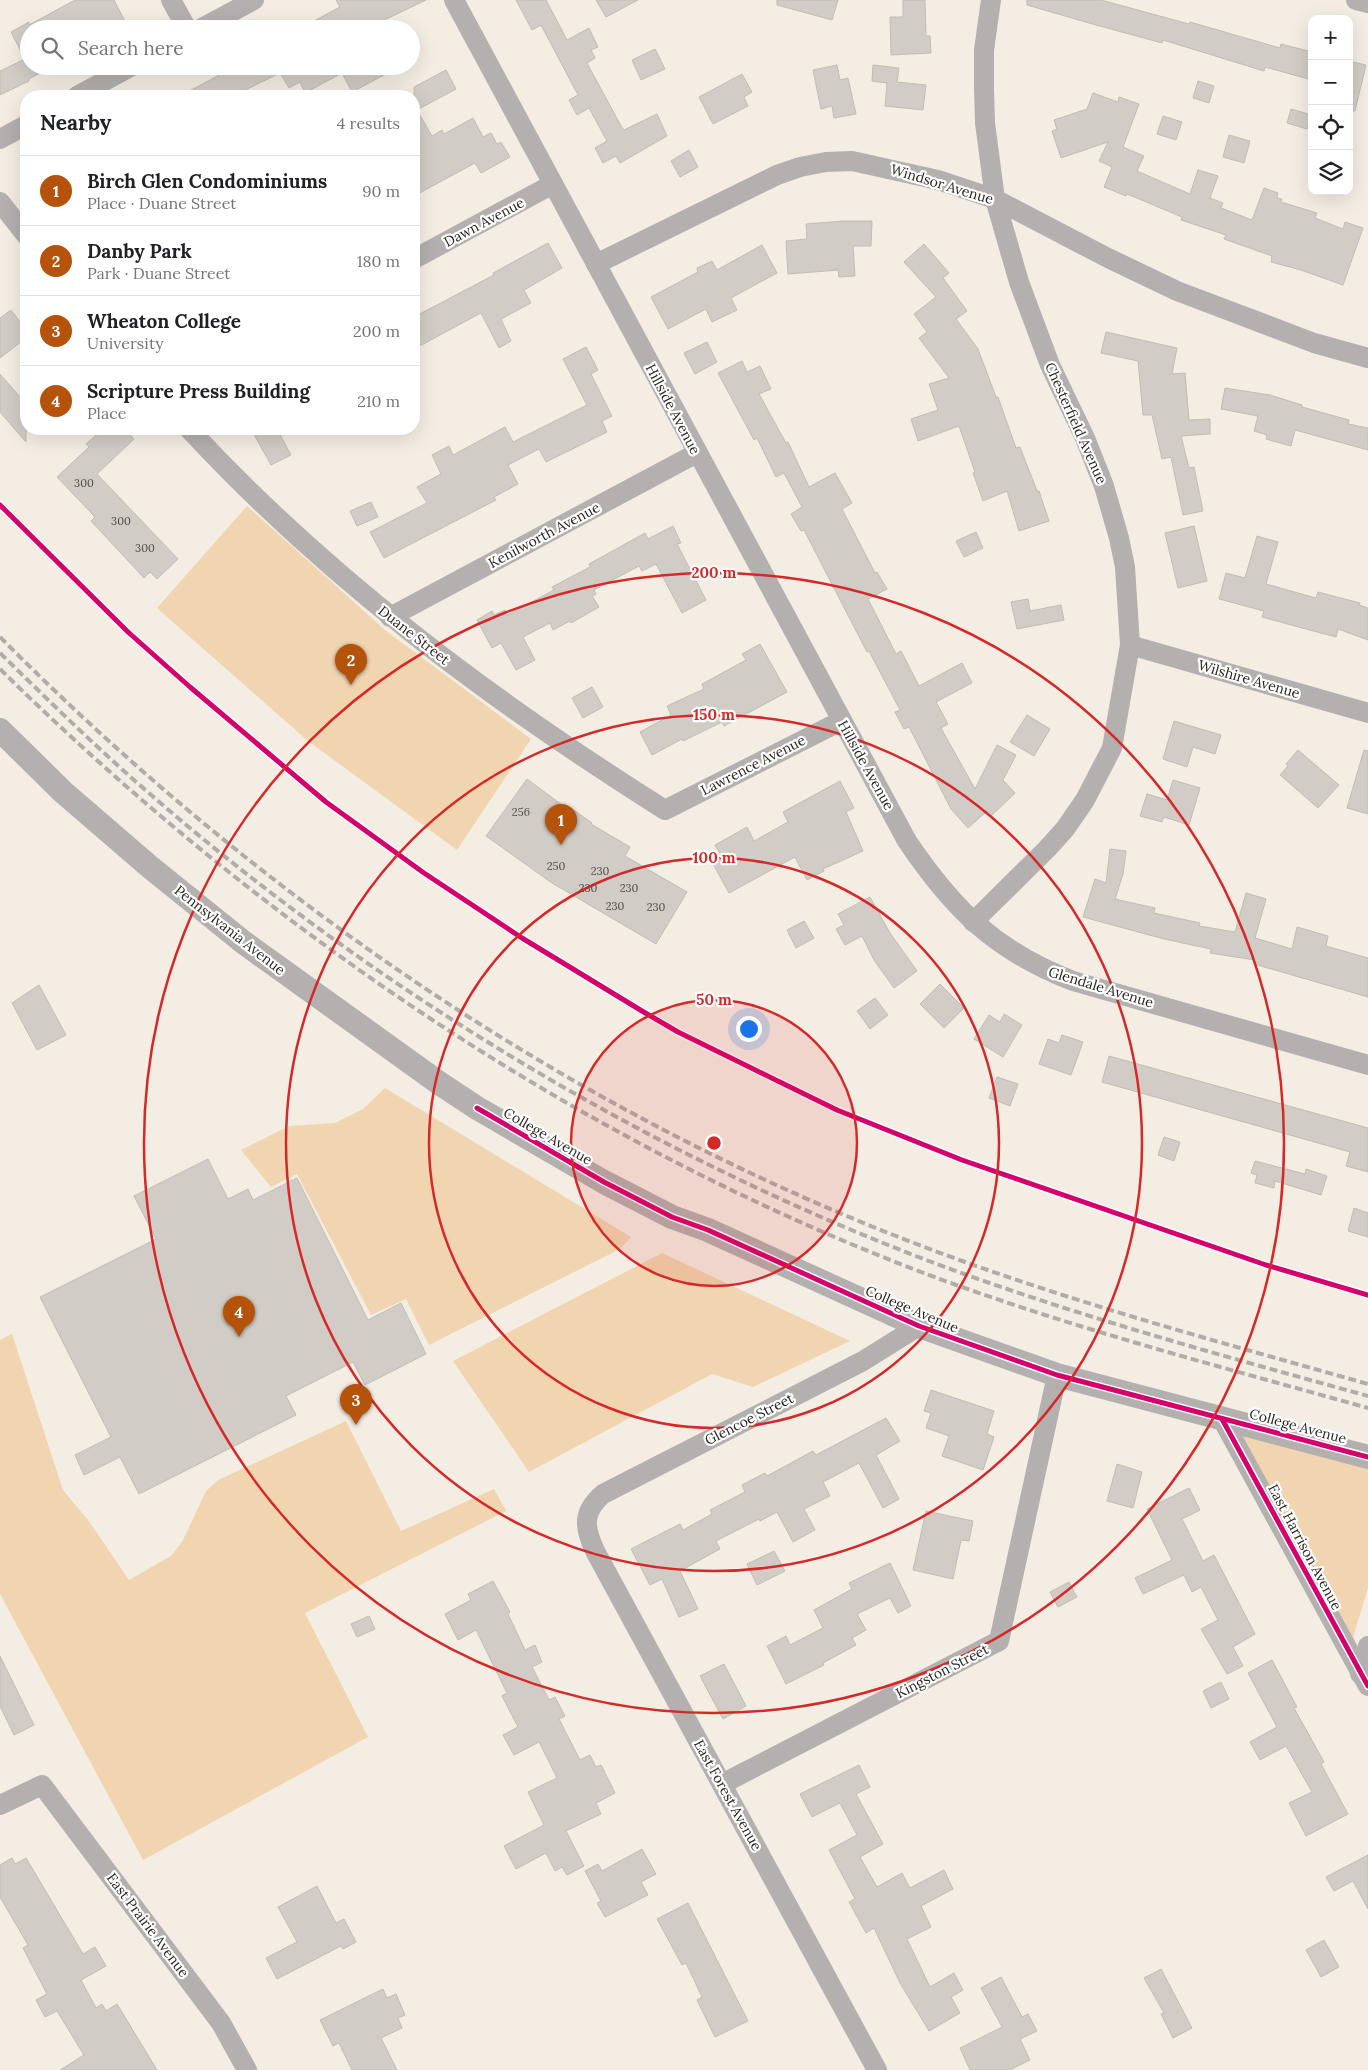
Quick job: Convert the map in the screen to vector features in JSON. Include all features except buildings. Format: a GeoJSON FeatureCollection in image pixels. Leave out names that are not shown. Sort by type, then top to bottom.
{"type":"FeatureCollection","features":[{"type":"Feature","properties":{"kind":"street"},"geometry":{"type":"LineString","coordinates":[[171,0],[182,20]]}},
{"type":"Feature","properties":{"kind":"street"},"geometry":{"type":"LineString","coordinates":[[217,20],[254,0]]}},
{"type":"Feature","properties":{"kind":"street","name":"Hillside Avenue"},"geometry":{"type":"LineString","coordinates":[[454,0],[894,816]]}},
{"type":"Feature","properties":{"kind":"street","name":"Chesterfield Avenue"},"geometry":{"type":"LineString","coordinates":[[973,922],[1047,849],[1085,800],[1112,748],[1130,645],[1125,567],[1104,486],[1085,438],[1046,355],[1019,282],[995,199],[985,123],[984,88],[984,50],[990,0]]}},
{"type":"Feature","properties":{"kind":"street"},"geometry":{"type":"LineString","coordinates":[[1356,0],[1368,3]]}},
{"type":"Feature","properties":{"kind":"street"},"geometry":{"type":"LineString","coordinates":[[89,90],[116,75]]}},
{"type":"Feature","properties":{"kind":"street"},"geometry":{"type":"LineString","coordinates":[[0,139],[20,127]]}},
{"type":"Feature","properties":{"kind":"street","name":"Windsor Avenue"},"geometry":{"type":"LineString","coordinates":[[596,264],[776,175],[800,167],[852,160],[889,167],[938,180],[995,199],[1108,258],[1177,291],[1314,343],[1368,358]]}},
{"type":"Feature","properties":{"kind":"street","name":"Dawn Avenue"},"geometry":{"type":"LineString","coordinates":[[420,256],[553,184]]}},
{"type":"Feature","properties":{"kind":"street"},"geometry":{"type":"LineString","coordinates":[[0,202],[20,227]]}},
{"type":"Feature","properties":{"kind":"street","name":"Duane Street"},"geometry":{"type":"LineString","coordinates":[[195,435],[268,508],[390,617],[471,680],[522,716],[665,810]]}},
{"type":"Feature","properties":{"kind":"street","name":"Kenilworth Avenue"},"geometry":{"type":"LineString","coordinates":[[390,617],[697,453]]}},
{"type":"Feature","properties":{"kind":"street","name":"Wilshire Avenue"},"geometry":{"type":"LineString","coordinates":[[1130,645],[1368,713]]}},
{"type":"Feature","properties":{"kind":"street","name":"Lawrence Avenue"},"geometry":{"type":"LineString","coordinates":[[665,810],[842,721]]}},
{"type":"Feature","properties":{"kind":"street","name":"Pennsylvania Avenue"},"geometry":{"type":"LineString","coordinates":[[0,730],[63,792],[197,906],[306,988],[477,1108]]}},
{"type":"Feature","properties":{"kind":"street","name":"Glendale Avenue"},"geometry":{"type":"LineString","coordinates":[[894,816],[907,842],[941,889],[973,922],[1012,952],[1042,969],[1074,981],[1368,1064]]}},
{"type":"Feature","properties":{"kind":"street","name":"College Avenue"},"geometry":{"type":"LineString","coordinates":[[477,1108],[604,1182],[672,1217],[708,1230],[919,1326],[1057,1375],[1368,1457]]}},
{"type":"Feature","properties":{"kind":"street","name":"Glencoe Street"},"geometry":{"type":"LineString","coordinates":[[586,1518],[590,1508],[603,1494],[863,1361],[919,1326]]}},
{"type":"Feature","properties":{"kind":"street","name":"Kingston Street"},"geometry":{"type":"LineString","coordinates":[[722,1784],[999,1642],[1057,1375]]}},
{"type":"Feature","properties":{"kind":"street","name":"East Harrison Avenue"},"geometry":{"type":"LineString","coordinates":[[1222,1419],[1364,1680]]}},
{"type":"Feature","properties":{"kind":"street","name":"East Forest Avenue"},"geometry":{"type":"LineString","coordinates":[[586,1518],[590,1540],[595,1551],[877,2070]]}},
{"type":"Feature","properties":{"kind":"street"},"geometry":{"type":"LineString","coordinates":[[1364,1680],[1368,1646]]}},
{"type":"Feature","properties":{"kind":"street","name":"East Prairie Avenue"},"geometry":{"type":"LineString","coordinates":[[0,1805],[42,1785],[221,2022],[247,2070]]}},
{"type":"Feature","properties":{"kind":"shaded area"},"geometry":{"type":"Polygon","coordinates":[[[247,506],[385,630],[531,739],[457,850],[308,741],[157,608],[247,506]]]}},
{"type":"Feature","properties":{"kind":"shaded area"},"geometry":{"type":"Polygon","coordinates":[[[385,1088],[631,1237],[620,1249],[429,1345],[406,1299],[371,1315],[297,1174],[271,1187],[241,1150],[289,1126],[335,1123],[363,1109],[385,1088]]]}},
{"type":"Feature","properties":{"kind":"shaded area"},"geometry":{"type":"Polygon","coordinates":[[[662,1253],[850,1341],[753,1387],[712,1374],[529,1472],[453,1361],[662,1253]]]}},
{"type":"Feature","properties":{"kind":"shaded area"},"geometry":{"type":"Polygon","coordinates":[[[12,1334],[63,1490],[88,1520],[129,1580],[171,1556],[182,1542],[206,1491],[218,1480],[346,1421],[401,1531],[494,1489],[506,1511],[305,1613],[368,1737],[143,1860],[0,1594],[0,1340],[12,1334]]]}},
{"type":"Feature","properties":{"kind":"shaded area"},"geometry":{"type":"Polygon","coordinates":[[[1233,1427],[1368,1464],[1368,1588],[1351,1644],[1233,1427]]]}},
{"type":"Feature","properties":{"kind":"railway"},"geometry":{"type":"LineString","coordinates":[[0,637],[102,735],[208,827],[319,914],[434,995],[554,1069],[677,1137],[804,1198],[935,1251],[988,1270],[1096,1306],[1368,1384]]}},
{"type":"Feature","properties":{"kind":"railway"},"geometry":{"type":"LineString","coordinates":[[0,653],[55,707],[150,794],[237,866],[327,935],[422,1000],[519,1061],[619,1118],[721,1171],[825,1219],[929,1261],[1092,1317],[1368,1396]]}},
{"type":"Feature","properties":{"kind":"railway"},"geometry":{"type":"LineString","coordinates":[[0,669],[101,764],[206,854],[316,939],[430,1018],[547,1091],[669,1159],[793,1219],[921,1272],[976,1292],[1143,1345],[1368,1408]]}},
{"type":"Feature","properties":{"kind":"cycle path"},"geometry":{"type":"LineString","coordinates":[[0,505],[128,632],[326,802],[424,873],[522,938],[678,1032],[837,1110],[962,1160],[1266,1265],[1368,1295]]}},
{"type":"Feature","properties":{"kind":"cycle path"},"geometry":{"type":"LineString","coordinates":[[477,1108],[604,1182],[672,1217],[708,1230],[919,1326],[1057,1375],[1368,1457]]}},
{"type":"Feature","properties":{"kind":"cycle path"},"geometry":{"type":"LineString","coordinates":[[1222,1419],[1368,1686]]}},
{"type":"Feature","properties":{"kind":"place","name":"Danby Park"},"geometry":{"type":"Point","coordinates":[351,685]}},
{"type":"Feature","properties":{"kind":"place","name":"Birch Glen Condominiums"},"geometry":{"type":"Point","coordinates":[561,845]}},
{"type":"Feature","properties":{"kind":"place","name":"Scripture Press Building"},"geometry":{"type":"Point","coordinates":[239,1337]}},
{"type":"Feature","properties":{"kind":"place","name":"Wheaton College"},"geometry":{"type":"Point","coordinates":[356,1425]}}]}
